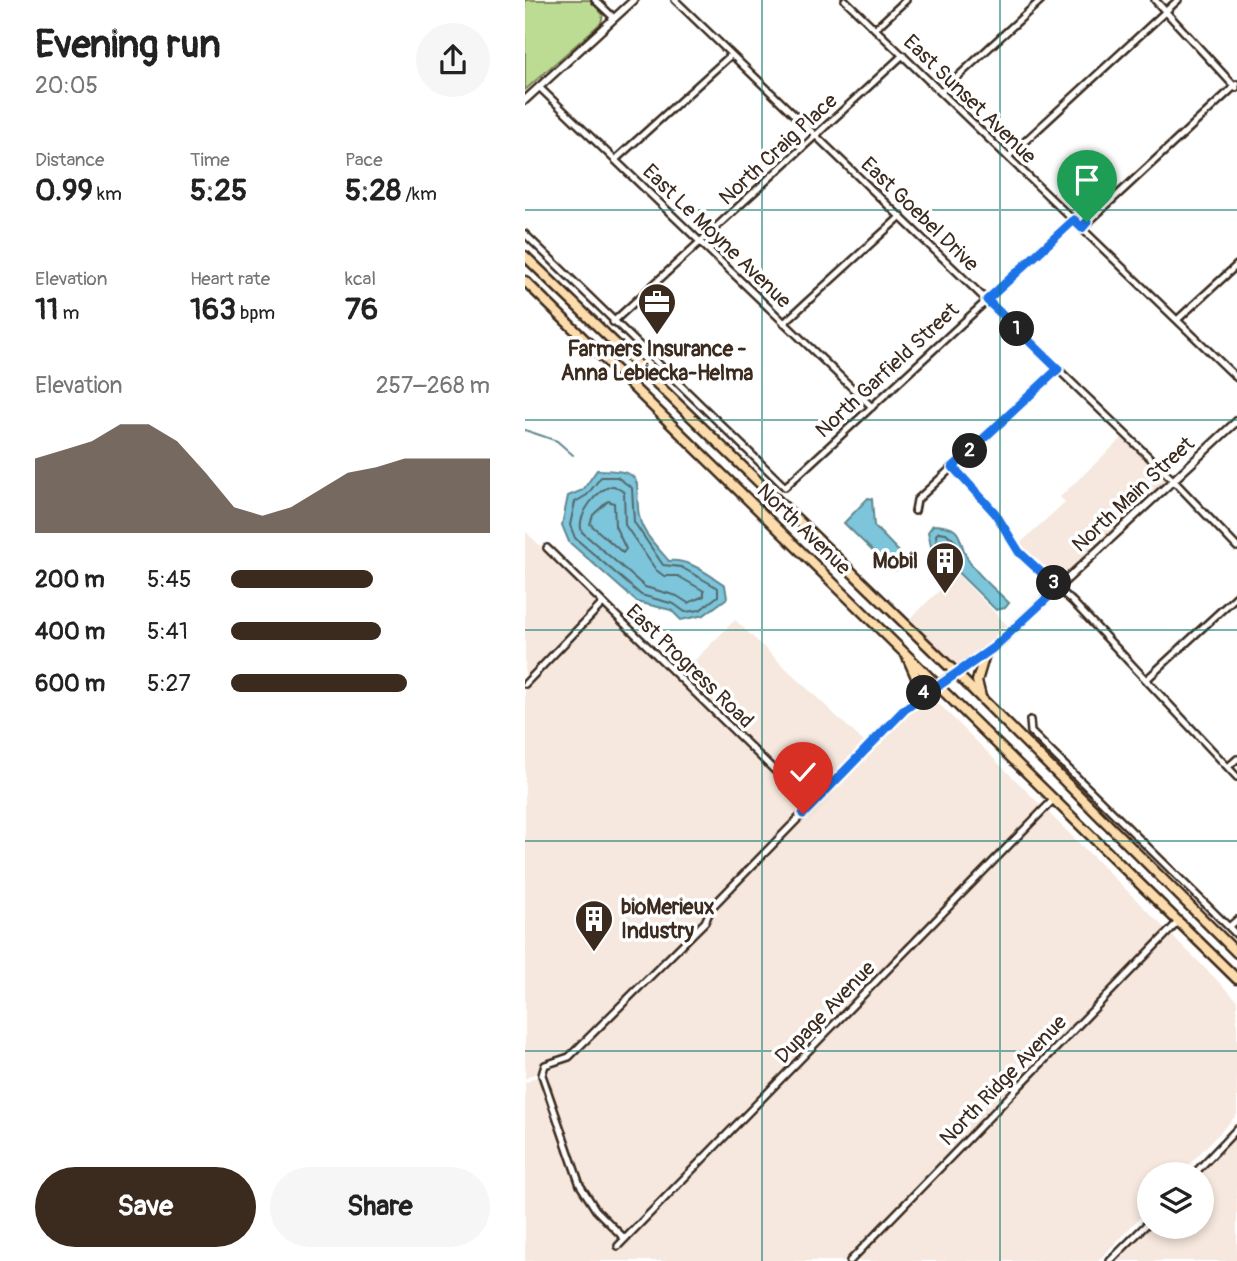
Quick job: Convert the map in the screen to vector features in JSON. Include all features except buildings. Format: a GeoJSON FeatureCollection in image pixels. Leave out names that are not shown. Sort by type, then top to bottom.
{"type":"FeatureCollection","features":[{"type":"Feature","properties":{"kind":"main road","name":"North Avenue"},"geometry":{"type":"LineString","coordinates":[[525,256],[982,699],[1237,953]]}},
{"type":"Feature","properties":{"kind":"main road","name":"North Avenue"},"geometry":{"type":"LineString","coordinates":[[525,281],[1237,979]]}},
{"type":"Feature","properties":{"kind":"main road"},"geometry":{"type":"LineString","coordinates":[[905,653],[919,684],[914,701]]}},
{"type":"Feature","properties":{"kind":"main road"},"geometry":{"type":"LineString","coordinates":[[982,699],[977,681],[985,653]]}},
{"type":"Feature","properties":{"kind":"street"},"geometry":{"type":"LineString","coordinates":[[596,0],[614,18]]}},
{"type":"Feature","properties":{"kind":"street"},"geometry":{"type":"LineString","coordinates":[[525,100],[634,0]]}},
{"type":"Feature","properties":{"kind":"street","name":"East Goebel Drive"},"geometry":{"type":"LineString","coordinates":[[675,0],[1174,481],[1237,547]]}},
{"type":"Feature","properties":{"kind":"street","name":"East Sunset Avenue"},"geometry":{"type":"LineString","coordinates":[[845,0],[1082,228]]}},
{"type":"Feature","properties":{"kind":"street"},"geometry":{"type":"LineString","coordinates":[[875,29],[906,0]]}},
{"type":"Feature","properties":{"kind":"street"},"geometry":{"type":"LineString","coordinates":[[941,92],[1041,0]]}},
{"type":"Feature","properties":{"kind":"street"},"geometry":{"type":"LineString","coordinates":[[1155,0],[1236,87],[1082,228],[1237,378]]}},
{"type":"Feature","properties":{"kind":"street"},"geometry":{"type":"LineString","coordinates":[[1008,157],[1178,0]]}},
{"type":"Feature","properties":{"kind":"street"},"geometry":{"type":"LineString","coordinates":[[615,159],[731,55]]}},
{"type":"Feature","properties":{"kind":"street","name":"North Craig Place"},"geometry":{"type":"LineString","coordinates":[[613,322],[903,55]]}},
{"type":"Feature","properties":{"kind":"street","name":"East Le Moyne Avenue"},"geometry":{"type":"LineString","coordinates":[[539,87],[872,407]]}},
{"type":"Feature","properties":{"kind":"street"},"geometry":{"type":"LineString","coordinates":[[784,323],[901,216]]}},
{"type":"Feature","properties":{"kind":"street","name":"North Garfield Street"},"geometry":{"type":"LineString","coordinates":[[785,487],[1074,220]]}},
{"type":"Feature","properties":{"kind":"street","name":"North Avenue"},"geometry":{"type":"LineString","coordinates":[[525,234],[785,487]]}},
{"type":"Feature","properties":{"kind":"street"},"geometry":{"type":"LineString","coordinates":[[1177,320],[1237,265]]}},
{"type":"Feature","properties":{"kind":"street"},"geometry":{"type":"LineString","coordinates":[[915,511],[918,500],[1058,369]]}},
{"type":"Feature","properties":{"kind":"street","name":"North Main Street"},"geometry":{"type":"LineString","coordinates":[[938,685],[985,653],[1237,421]]}},
{"type":"Feature","properties":{"kind":"street"},"geometry":{"type":"LineString","coordinates":[[953,467],[995,513],[1019,552],[1058,588],[1237,777]]}},
{"type":"Feature","properties":{"kind":"street","name":"East Progress Road"},"geometry":{"type":"LineString","coordinates":[[547,548],[811,806]]}},
{"type":"Feature","properties":{"kind":"street"},"geometry":{"type":"LineString","coordinates":[[1146,680],[1237,596]]}},
{"type":"Feature","properties":{"kind":"street"},"geometry":{"type":"LineString","coordinates":[[525,684],[603,603]]}},
{"type":"Feature","properties":{"kind":"street"},"geometry":{"type":"LineString","coordinates":[[625,1239],[596,1210],[580,1185],[542,1075],[545,1065],[569,1057],[705,922],[712,907],[914,701],[938,685]]}},
{"type":"Feature","properties":{"kind":"street"},"geometry":{"type":"LineString","coordinates":[[1030,720],[1031,732],[1237,935]]}},
{"type":"Feature","properties":{"kind":"street"},"geometry":{"type":"LineString","coordinates":[[1228,767],[1237,759]]}},
{"type":"Feature","properties":{"kind":"street","name":"Dupage Avenue"},"geometry":{"type":"LineString","coordinates":[[618,1246],[1054,800]]}},
{"type":"Feature","properties":{"kind":"street"},"geometry":{"type":"LineString","coordinates":[[1229,927],[1237,920]]}},
{"type":"Feature","properties":{"kind":"street","name":"North Ridge Avenue"},"geometry":{"type":"LineString","coordinates":[[850,1261],[1179,921]]}},
{"type":"Feature","properties":{"kind":"street"},"geometry":{"type":"LineString","coordinates":[[1205,1162],[1237,1129]]}},
{"type":"Feature","properties":{"kind":"street"},"geometry":{"type":"LineString","coordinates":[[1110,1261],[1137,1234]]}},
{"type":"Feature","properties":{"kind":"shaded area"},"geometry":{"type":"Polygon","coordinates":[[[1125,435],[1172,481],[1058,585],[1016,547],[1065,502],[1060,497],[1125,435]]]}},
{"type":"Feature","properties":{"kind":"shaded area"},"geometry":{"type":"Polygon","coordinates":[[[525,531],[808,806],[709,906],[702,922],[568,1055],[525,1079],[525,531]]]}},
{"type":"Feature","properties":{"kind":"shaded area"},"geometry":{"type":"Polygon","coordinates":[[[957,574],[1010,628],[992,646],[956,670],[906,622],[957,574]]]}},
{"type":"Feature","properties":{"kind":"shaded area"},"geometry":{"type":"Polygon","coordinates":[[[735,620],[867,745],[811,804],[680,675],[735,620]]]}},
{"type":"Feature","properties":{"kind":"shaded area"},"geometry":{"type":"Polygon","coordinates":[[[933,703],[940,705],[1237,1000],[1237,1115],[1192,1162],[1137,1162],[1137,1220],[1098,1261],[525,1261],[525,1083],[573,1058],[904,714],[933,703]]]}},
{"type":"Feature","properties":{"kind":"shaded area"},"geometry":{"type":"Polygon","coordinates":[[[1237,1133],[1237,1261],[1115,1261],[1137,1238],[1214,1239],[1214,1162],[1209,1162],[1237,1133]]]}},
{"type":"Feature","properties":{"kind":"green space"},"geometry":{"type":"Polygon","coordinates":[[[525,0],[591,0],[603,15],[601,23],[525,90],[525,0]]]}},
{"type":"Feature","properties":{"kind":"water"},"geometry":{"type":"Polygon","coordinates":[[[597,470],[626,473],[633,477],[637,482],[640,520],[652,542],[669,561],[691,565],[725,585],[727,598],[704,615],[681,620],[671,610],[637,602],[569,542],[562,525],[568,496],[583,490],[597,470]]]}},
{"type":"Feature","properties":{"kind":"water"},"geometry":{"type":"Polygon","coordinates":[[[868,498],[872,499],[874,526],[906,559],[897,570],[892,570],[844,523],[868,498]]]}},
{"type":"Feature","properties":{"kind":"water"},"geometry":{"type":"Polygon","coordinates":[[[933,525],[956,531],[973,567],[1009,603],[1005,608],[996,610],[931,546],[928,532],[933,525]]]}},
{"type":"Feature","properties":{"kind":"waterway"},"geometry":{"type":"LineString","coordinates":[[525,430],[557,441],[573,455]]}},
{"type":"Feature","properties":{"kind":"place","name":"Farmers Insurance - Anna Lebiecka-Helma"},"geometry":{"type":"Point","coordinates":[657,336]}},
{"type":"Feature","properties":{"kind":"place","name":"Mobil"},"geometry":{"type":"Point","coordinates":[945,595]}},
{"type":"Feature","properties":{"kind":"place","name":"bioMerieux Industry"},"geometry":{"type":"Point","coordinates":[594,953]}},
{"type":"Feature","properties":{"kind":"route"},"geometry":{"type":"LineString","coordinates":[[803,814],[905,709],[993,648],[1058,588],[1019,552],[995,513],[953,467],[1058,369],[987,300],[1074,220],[1082,228],[1087,222]]}}]}
